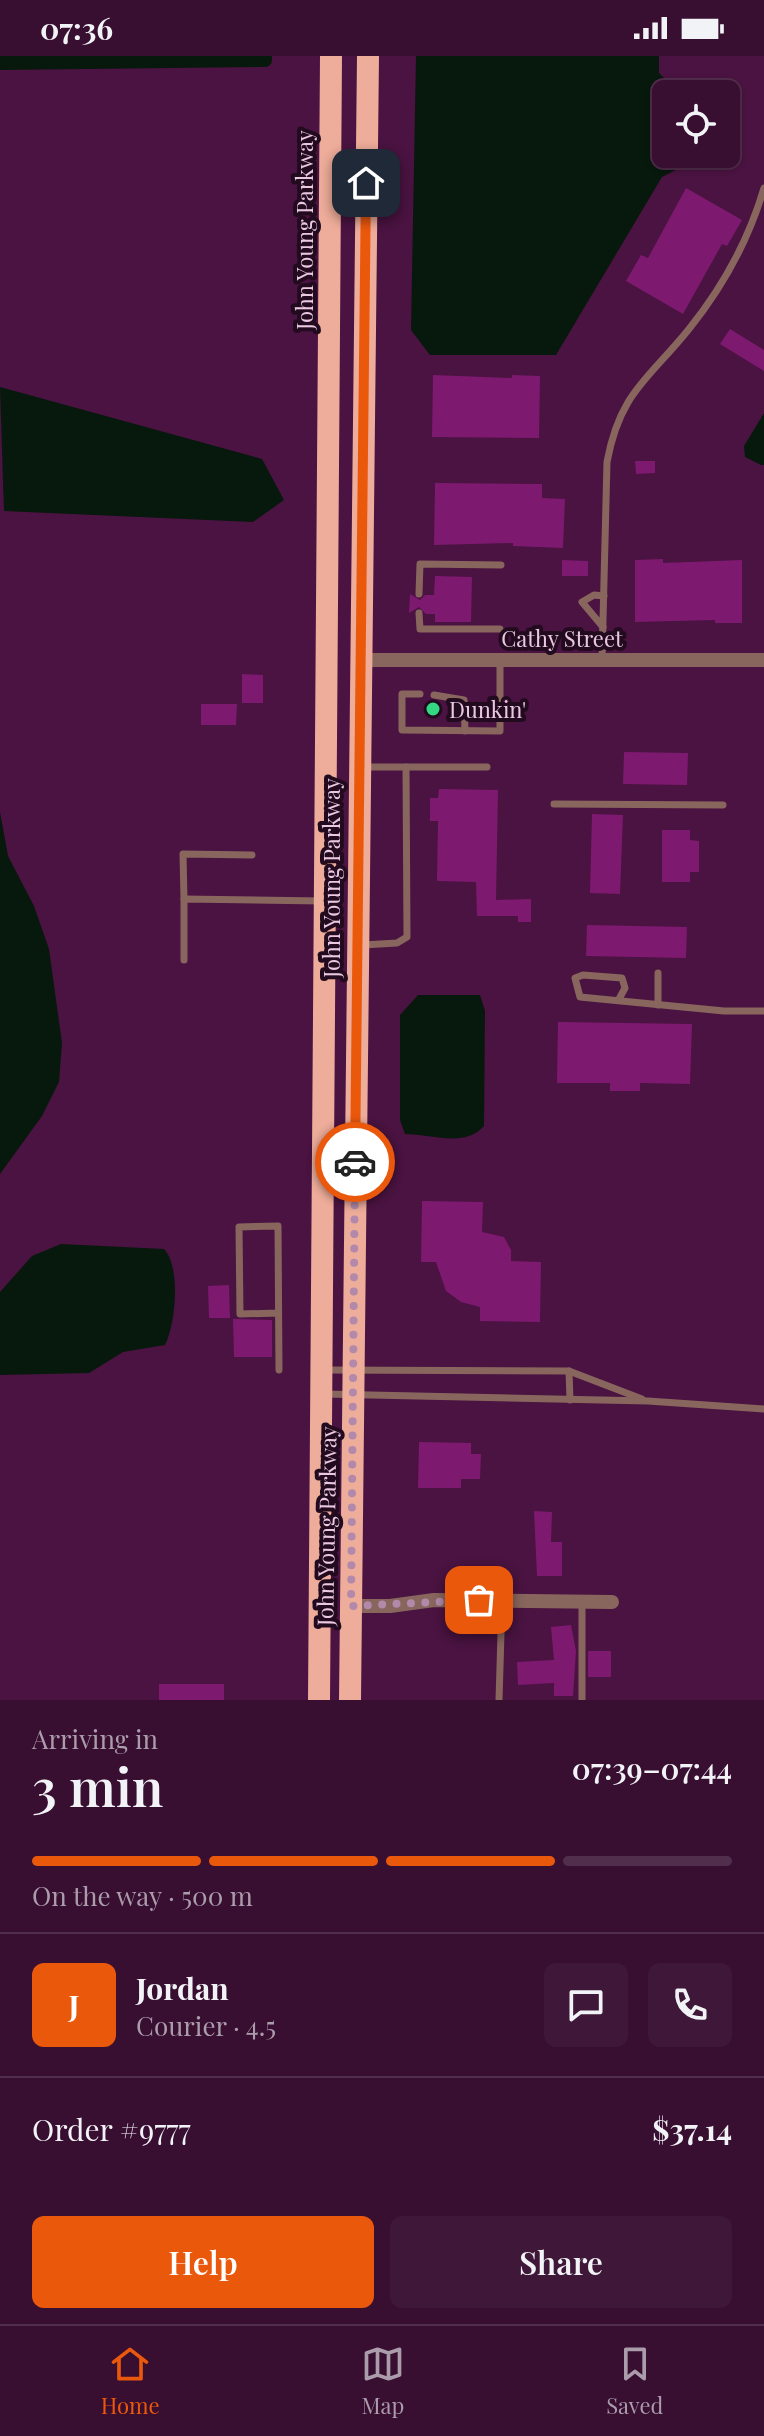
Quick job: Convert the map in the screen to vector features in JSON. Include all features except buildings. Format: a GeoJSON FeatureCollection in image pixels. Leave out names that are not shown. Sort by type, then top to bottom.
{"type":"FeatureCollection","features":[{"type":"Feature","properties":{"kind":"highway","name":"John Young Parkway"},"geometry":{"type":"LineString","coordinates":[[319,1700],[331,56]]}},
{"type":"Feature","properties":{"kind":"highway","name":"John Young Parkway"},"geometry":{"type":"LineString","coordinates":[[350,1700],[368,56]]}},
{"type":"Feature","properties":{"kind":"highway"},"geometry":{"type":"LineString","coordinates":[[328,571],[343,636],[359,660]]}},
{"type":"Feature","properties":{"kind":"street","name":"Cathy Street"},"geometry":{"type":"LineString","coordinates":[[359,660],[764,660]]}},
{"type":"Feature","properties":{"kind":"street"},"geometry":{"type":"LineString","coordinates":[[351,1606],[390,1606],[434,1600],[612,1602]]}},
{"type":"Feature","properties":{"kind":"lane"},"geometry":{"type":"LineString","coordinates":[[602,660],[607,462],[612,433],[625,402],[640,380],[688,330],[720,284],[745,239],[764,188]]}},
{"type":"Feature","properties":{"kind":"lane"},"geometry":{"type":"LineString","coordinates":[[419,594],[420,564],[501,565]]}},
{"type":"Feature","properties":{"kind":"lane"},"geometry":{"type":"LineString","coordinates":[[603,628],[582,602],[594,595],[604,596]]}},
{"type":"Feature","properties":{"kind":"lane"},"geometry":{"type":"LineString","coordinates":[[419,613],[420,629],[500,629]]}},
{"type":"Feature","properties":{"kind":"lane"},"geometry":{"type":"LineString","coordinates":[[420,694],[402,694],[402,730],[500,731],[500,660]]}},
{"type":"Feature","properties":{"kind":"lane"},"geometry":{"type":"LineString","coordinates":[[434,695],[464,700],[465,731]]}},
{"type":"Feature","properties":{"kind":"lane"},"geometry":{"type":"LineString","coordinates":[[358,767],[487,767]]}},
{"type":"Feature","properties":{"kind":"lane"},"geometry":{"type":"LineString","coordinates":[[357,944],[397,943],[407,937],[406,767]]}},
{"type":"Feature","properties":{"kind":"lane"},"geometry":{"type":"LineString","coordinates":[[554,804],[723,805]]}},
{"type":"Feature","properties":{"kind":"lane"},"geometry":{"type":"LineString","coordinates":[[184,960],[183,854],[252,855]]}},
{"type":"Feature","properties":{"kind":"lane"},"geometry":{"type":"LineString","coordinates":[[184,899],[326,901]]}},
{"type":"Feature","properties":{"kind":"lane"},"geometry":{"type":"LineString","coordinates":[[658,973],[658,1005]]}},
{"type":"Feature","properties":{"kind":"lane"},"geometry":{"type":"LineString","coordinates":[[619,999],[625,988],[622,978],[583,975],[575,978],[580,997],[764,1011]]}},
{"type":"Feature","properties":{"kind":"lane"},"geometry":{"type":"LineString","coordinates":[[278,1313],[240,1314],[239,1227],[278,1226],[279,1370]]}},
{"type":"Feature","properties":{"kind":"lane"},"geometry":{"type":"LineString","coordinates":[[322,1370],[569,1371],[648,1401]]}},
{"type":"Feature","properties":{"kind":"lane"},"geometry":{"type":"LineString","coordinates":[[569,1371],[570,1400]]}},
{"type":"Feature","properties":{"kind":"lane"},"geometry":{"type":"LineString","coordinates":[[322,1394],[648,1401],[764,1409]]}},
{"type":"Feature","properties":{"kind":"lane"},"geometry":{"type":"LineString","coordinates":[[499,1700],[502,1600]]}},
{"type":"Feature","properties":{"kind":"lane"},"geometry":{"type":"LineString","coordinates":[[582,1601],[582,1700]]}},
{"type":"Feature","properties":{"kind":"shaded area"},"geometry":{"type":"Polygon","coordinates":[[[416,56],[659,56],[659,73],[667,80],[652,80],[652,168],[679,168],[662,177],[556,355],[430,355],[411,330],[416,56]]]}},
{"type":"Feature","properties":{"kind":"shaded area"},"geometry":{"type":"Polygon","coordinates":[[[0,387],[262,459],[284,500],[253,522],[4,511],[0,387]]]}},
{"type":"Feature","properties":{"kind":"shaded area"},"geometry":{"type":"Polygon","coordinates":[[[764,413],[764,465],[761,465],[745,457],[744,446],[764,413]]]}},
{"type":"Feature","properties":{"kind":"shaded area"},"geometry":{"type":"Polygon","coordinates":[[[0,812],[8,856],[34,906],[49,949],[62,1043],[59,1082],[42,1116],[0,1174],[0,812]]]}},
{"type":"Feature","properties":{"kind":"shaded area"},"geometry":{"type":"Polygon","coordinates":[[[418,995],[480,995],[485,1011],[484,1126],[467,1137],[405,1134],[400,1120],[400,1015],[418,995]]]}},
{"type":"Feature","properties":{"kind":"shaded area"},"geometry":{"type":"Polygon","coordinates":[[[61,1244],[164,1249],[175,1281],[172,1323],[165,1345],[123,1352],[89,1373],[0,1375],[0,1292],[32,1256],[61,1244]]]}},
{"type":"Feature","properties":{"kind":"waterway"},"geometry":{"type":"LineString","coordinates":[[0,63],[265,60],[265,56]]}},
{"type":"Feature","properties":{"kind":"way so far"},"geometry":{"type":"LineString","coordinates":[[355,1162],[351,1606],[479,1600]]}},
{"type":"Feature","properties":{"kind":"place","name":"Dunkin'"},"geometry":{"type":"Point","coordinates":[433,709]}},
{"type":"Feature","properties":{"kind":"route"},"geometry":{"type":"LineString","coordinates":[[355,1162],[366,183]]}}]}
